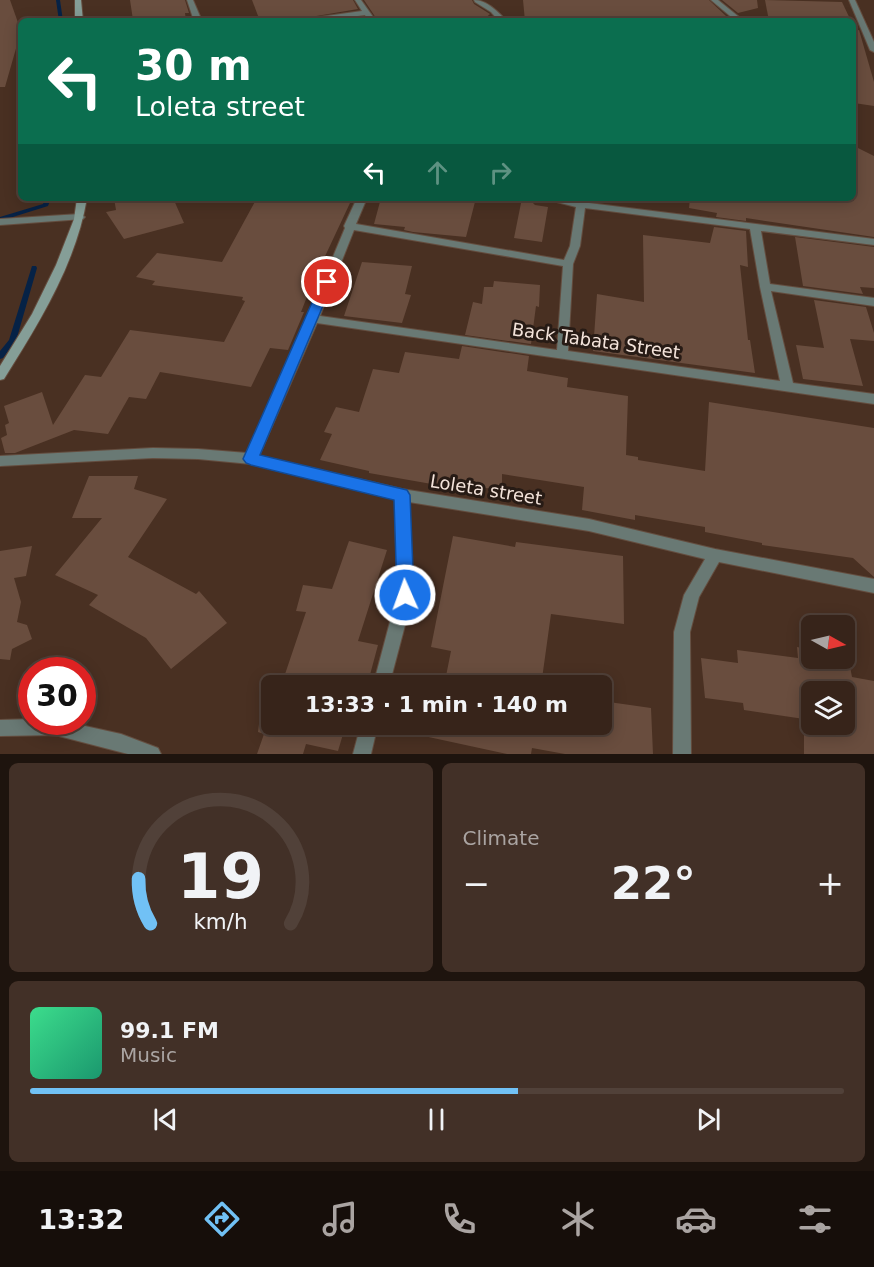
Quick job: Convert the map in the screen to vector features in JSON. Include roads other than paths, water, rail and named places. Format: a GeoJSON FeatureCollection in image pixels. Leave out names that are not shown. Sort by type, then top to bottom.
{"type":"FeatureCollection","features":[{"type":"Feature","properties":{"kind":"street"},"geometry":{"type":"LineString","coordinates":[[78,0],[80,18]]}},
{"type":"Feature","properties":{"kind":"street"},"geometry":{"type":"LineString","coordinates":[[190,0],[197,18]]}},
{"type":"Feature","properties":{"kind":"street"},"geometry":{"type":"LineString","coordinates":[[358,0],[370,18]]}},
{"type":"Feature","properties":{"kind":"street"},"geometry":{"type":"LineString","coordinates":[[715,1],[724,0]]}},
{"type":"Feature","properties":{"kind":"street"},"geometry":{"type":"LineString","coordinates":[[852,0],[874,50]]}},
{"type":"Feature","properties":{"kind":"street"},"geometry":{"type":"LineString","coordinates":[[477,1],[499,18]]}},
{"type":"Feature","properties":{"kind":"street"},"geometry":{"type":"LineString","coordinates":[[715,1],[736,18]]}},
{"type":"Feature","properties":{"kind":"street"},"geometry":{"type":"LineString","coordinates":[[328,18],[366,13]]}},
{"type":"Feature","properties":{"kind":"street"},"geometry":{"type":"LineString","coordinates":[[0,376],[42,302],[67,251],[80,217],[82,201]]}},
{"type":"Feature","properties":{"kind":"street"},"geometry":{"type":"LineString","coordinates":[[251,459],[313,318],[361,201]]}},
{"type":"Feature","properties":{"kind":"street"},"geometry":{"type":"LineString","coordinates":[[563,201],[581,206],[874,242]]}},
{"type":"Feature","properties":{"kind":"street"},"geometry":{"type":"LineString","coordinates":[[562,355],[568,264],[574,246],[581,206]]}},
{"type":"Feature","properties":{"kind":"street"},"geometry":{"type":"LineString","coordinates":[[0,222],[80,217]]}},
{"type":"Feature","properties":{"kind":"street"},"geometry":{"type":"LineString","coordinates":[[349,226],[568,264]]}},
{"type":"Feature","properties":{"kind":"street"},"geometry":{"type":"LineString","coordinates":[[755,227],[765,287],[787,385]]}},
{"type":"Feature","properties":{"kind":"street"},"geometry":{"type":"LineString","coordinates":[[765,287],[874,302]]}},
{"type":"Feature","properties":{"kind":"street","name":"Back Tabata Street"},"geometry":{"type":"LineString","coordinates":[[313,318],[874,399]]}},
{"type":"Feature","properties":{"kind":"street","name":"Loleta street"},"geometry":{"type":"LineString","coordinates":[[0,461],[153,453],[251,459],[402,495],[589,525],[715,555],[874,586]]}},
{"type":"Feature","properties":{"kind":"street"},"geometry":{"type":"LineString","coordinates":[[384,675],[405,595],[402,495]]}},
{"type":"Feature","properties":{"kind":"street"},"geometry":{"type":"LineString","coordinates":[[682,754],[682,632],[692,595],[715,555]]}},
{"type":"Feature","properties":{"kind":"street"},"geometry":{"type":"LineString","coordinates":[[0,728],[55,727],[121,743],[152,754]]}},
{"type":"Feature","properties":{"kind":"street"},"geometry":{"type":"LineString","coordinates":[[362,754],[367,735]]}},
{"type":"Feature","properties":{"kind":"waterway"},"geometry":{"type":"LineString","coordinates":[[58,0],[61,18]]}},
{"type":"Feature","properties":{"kind":"waterway"},"geometry":{"type":"LineString","coordinates":[[0,219],[46,205],[47,201]]}},
{"type":"Feature","properties":{"kind":"waterway"},"geometry":{"type":"LineString","coordinates":[[0,356],[12,341],[34,268]]}}]}
